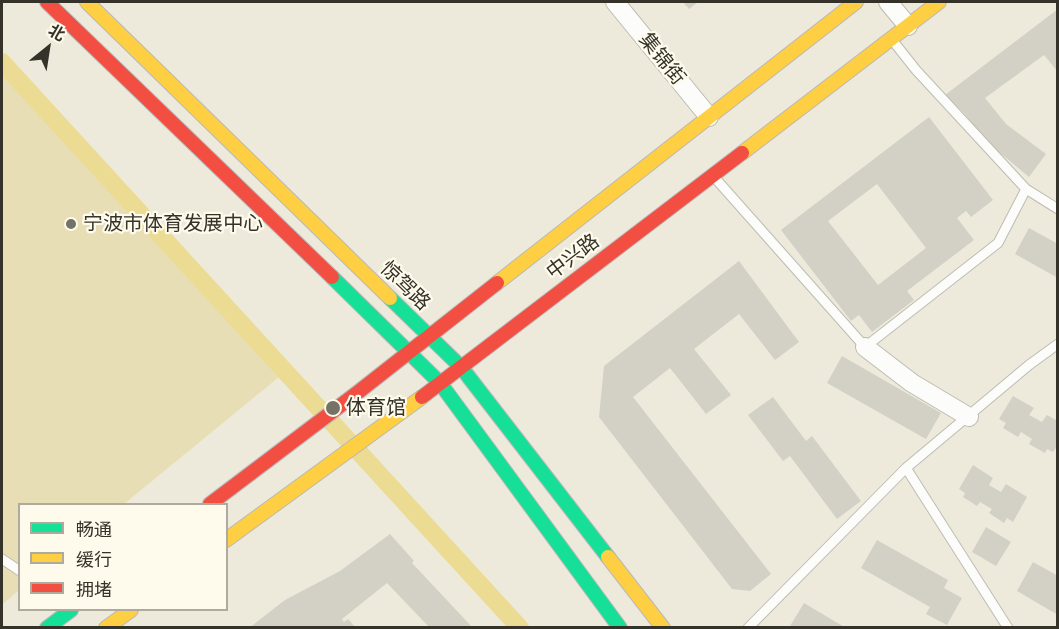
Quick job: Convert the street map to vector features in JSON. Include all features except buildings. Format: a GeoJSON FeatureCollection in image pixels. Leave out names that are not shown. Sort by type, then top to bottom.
{"type":"FeatureCollection","features":[{"type":"Feature","properties":{"kind":"main road"},"geometry":{"type":"LineString","coordinates":[[47,2],[440,383],[620,627]]}},
{"type":"Feature","properties":{"kind":"main road","name":"惊驾路"},"geometry":{"type":"LineString","coordinates":[[87,2],[461,367],[663,627]]}},
{"type":"Feature","properties":{"kind":"main road","name":"中兴路"},"geometry":{"type":"LineString","coordinates":[[211,503],[410,352],[856,2]]}},
{"type":"Feature","properties":{"kind":"main road","name":"中兴路"},"geometry":{"type":"LineString","coordinates":[[228,539],[386,424],[939,2]]}},
{"type":"Feature","properties":{"kind":"main road"},"geometry":{"type":"LineString","coordinates":[[47,627],[68,611]]}},
{"type":"Feature","properties":{"kind":"main road"},"geometry":{"type":"LineString","coordinates":[[106,627],[128,611]]}},
{"type":"Feature","properties":{"kind":"street","name":"集锦街"},"geometry":{"type":"LineString","coordinates":[[615,2],[709,117]]}},
{"type":"Feature","properties":{"kind":"street"},"geometry":{"type":"LineString","coordinates":[[888,2],[908,26]]}},
{"type":"Feature","properties":{"kind":"street"},"geometry":{"type":"LineString","coordinates":[[865,347],[912,383],[969,417]]}},
{"type":"Feature","properties":{"kind":"lane"},"geometry":{"type":"LineString","coordinates":[[891,39],[916,70],[1026,189],[1058,209]]}},
{"type":"Feature","properties":{"kind":"lane"},"geometry":{"type":"LineString","coordinates":[[712,175],[865,347],[998,243],[1026,189]]}},
{"type":"Feature","properties":{"kind":"lane"},"geometry":{"type":"LineString","coordinates":[[748,627],[906,468],[1029,365],[1058,344]]}},
{"type":"Feature","properties":{"kind":"lane"},"geometry":{"type":"LineString","coordinates":[[906,468],[1008,627]]}},
{"type":"Feature","properties":{"kind":"lane"},"geometry":{"type":"LineString","coordinates":[[2,559],[18,570]]}},
{"type":"Feature","properties":{"kind":"shaded area","name":"宁波市体育发展中心"},"geometry":{"type":"Polygon","coordinates":[[[2,70],[279,377],[125,503],[18,503],[18,591],[2,605],[2,70]]]}},
{"type":"Feature","properties":{"kind":"waterway"},"geometry":{"type":"LineString","coordinates":[[2,62],[520,628]]}},
{"type":"Feature","properties":{"kind":"traffic: fast"},"geometry":{"type":"LineString","coordinates":[[332,277],[440,383],[620,628]]}},
{"type":"Feature","properties":{"kind":"traffic: fast"},"geometry":{"type":"LineString","coordinates":[[390,298],[461,367],[608,557]]}},
{"type":"Feature","properties":{"kind":"traffic: fast"},"geometry":{"type":"LineString","coordinates":[[47,628],[70,611]]}},
{"type":"Feature","properties":{"kind":"traffic: slow"},"geometry":{"type":"LineString","coordinates":[[87,2],[390,298]]}},
{"type":"Feature","properties":{"kind":"traffic: slow"},"geometry":{"type":"LineString","coordinates":[[497,283],[856,2]]}},
{"type":"Feature","properties":{"kind":"traffic: slow"},"geometry":{"type":"LineString","coordinates":[[742,153],[939,2]]}},
{"type":"Feature","properties":{"kind":"traffic: slow"},"geometry":{"type":"LineString","coordinates":[[228,539],[422,397]]}},
{"type":"Feature","properties":{"kind":"traffic: slow"},"geometry":{"type":"LineString","coordinates":[[608,557],[663,628]]}},
{"type":"Feature","properties":{"kind":"traffic: slow"},"geometry":{"type":"LineString","coordinates":[[106,628],[130,611]]}},
{"type":"Feature","properties":{"kind":"traffic: jam"},"geometry":{"type":"LineString","coordinates":[[47,2],[332,277]]}},
{"type":"Feature","properties":{"kind":"traffic: jam"},"geometry":{"type":"LineString","coordinates":[[422,397],[742,153]]}},
{"type":"Feature","properties":{"kind":"traffic: jam"},"geometry":{"type":"LineString","coordinates":[[211,503],[497,283]]}},
{"type":"Feature","properties":{"kind":"place","name":"宁波市体育发展中心"},"geometry":{"type":"Point","coordinates":[71,224]}},
{"type":"Feature","properties":{"kind":"place","name":"体育馆"},"geometry":{"type":"Point","coordinates":[333,408]}}]}
